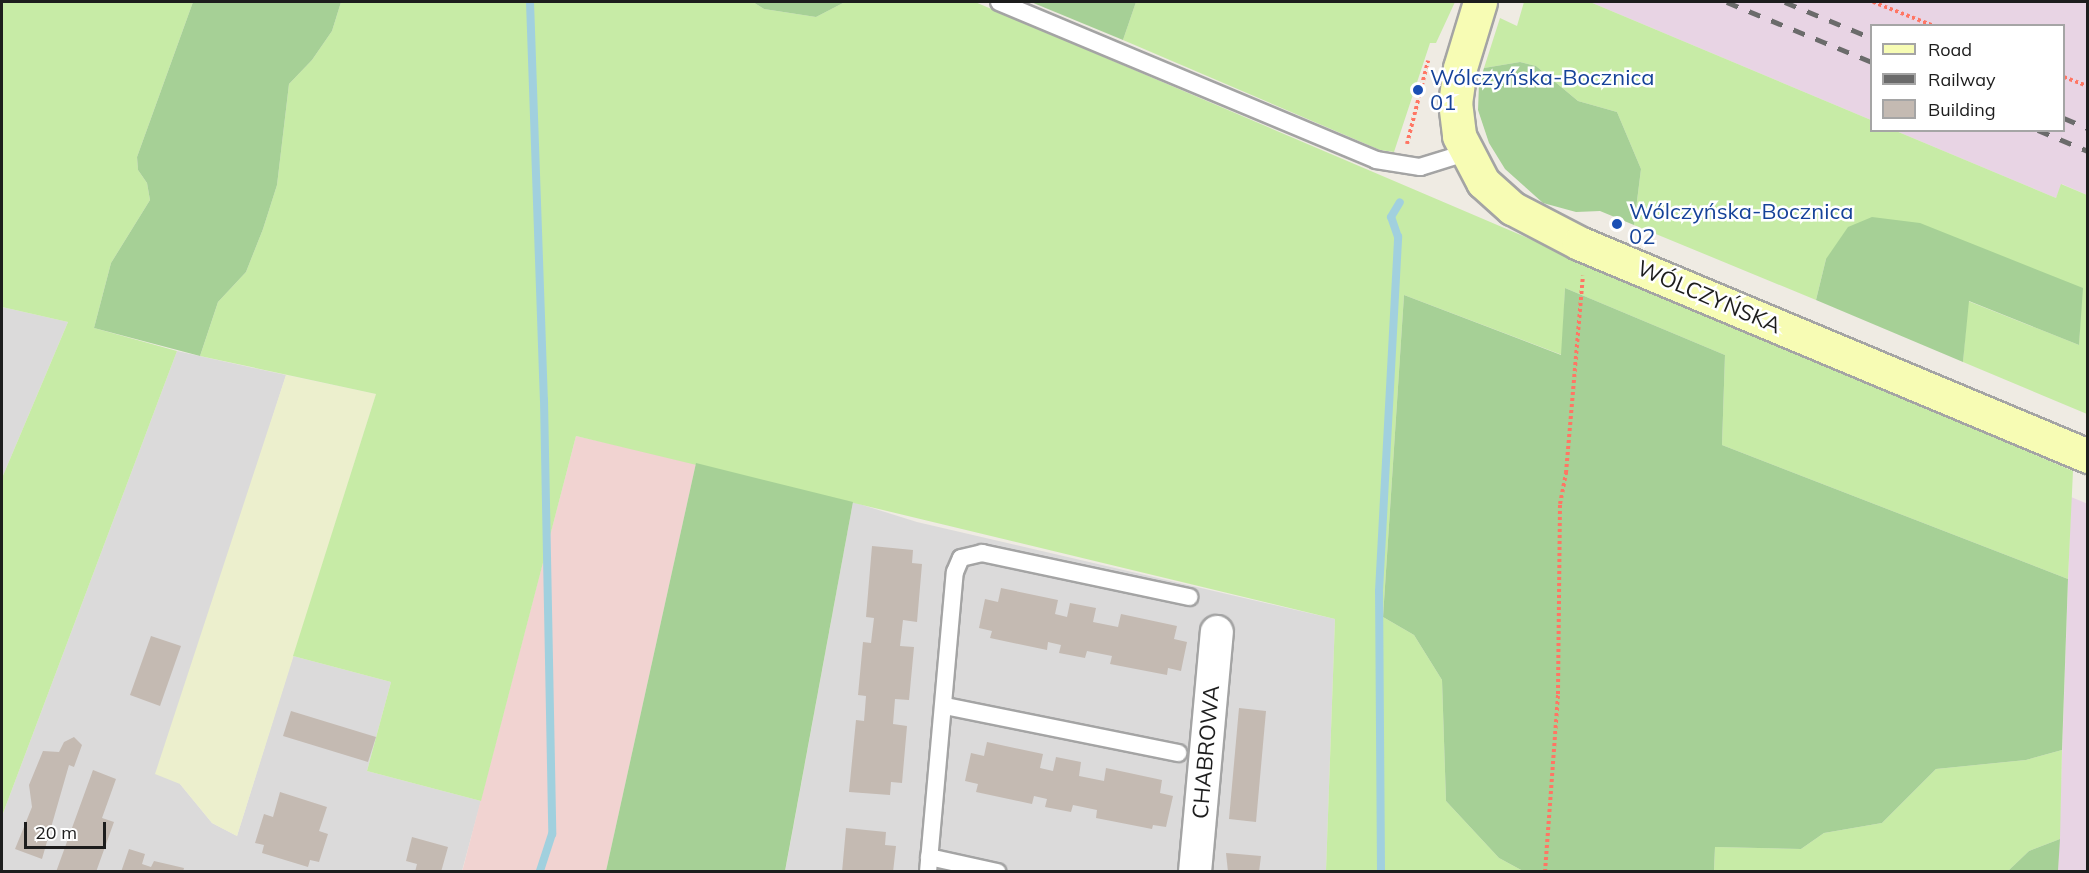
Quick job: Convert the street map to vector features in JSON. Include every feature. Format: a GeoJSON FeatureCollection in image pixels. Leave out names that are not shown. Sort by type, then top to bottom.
{"type":"FeatureCollection","features":[{"type":"Feature","properties":{"kind":"street","name":"WÓLCZYŃSKA"},"geometry":{"type":"LineString","coordinates":[[1480,2],[1460,69],[1455,102],[1465,153],[1483,182],[1512,208],[1579,243],[2088,456]]}},
{"type":"Feature","properties":{"kind":"street","name":"CHABROWA"},"geometry":{"type":"LineString","coordinates":[[1195,872],[1217,632]]}},
{"type":"Feature","properties":{"kind":"lane"},"geometry":{"type":"LineString","coordinates":[[999,2],[1376,160],[1420,167],[1465,153]]}},
{"type":"Feature","properties":{"kind":"lane"},"geometry":{"type":"LineString","coordinates":[[997,872],[928,864],[945,706],[955,572],[961,558],[970,553],[1189,597]]}},
{"type":"Feature","properties":{"kind":"lane"},"geometry":{"type":"LineString","coordinates":[[945,706],[1178,753]]}},
{"type":"Feature","properties":{"kind":"path"},"geometry":{"type":"LineString","coordinates":[[1873,2],[1929,24]]}},
{"type":"Feature","properties":{"kind":"path"},"geometry":{"type":"LineString","coordinates":[[1397,165],[1400,150],[1410,135],[1430,56]]}},
{"type":"Feature","properties":{"kind":"path"},"geometry":{"type":"LineString","coordinates":[[2065,77],[2088,86]]}},
{"type":"Feature","properties":{"kind":"path"},"geometry":{"type":"LineString","coordinates":[[1545,872],[1558,694],[1560,504],[1566,473],[1584,265],[1579,243]]}},
{"type":"Feature","properties":{"kind":"shaded area"},"geometry":{"type":"Polygon","coordinates":[[[1590,2],[2087,2],[2087,195],[2062,184],[2056,198],[1898,132],[2065,132],[2065,24],[1870,24],[1870,120],[1590,2]]]}},
{"type":"Feature","properties":{"kind":"shaded area"},"geometry":{"type":"Polygon","coordinates":[[[2,307],[68,322],[2,478],[2,307]]]}},
{"type":"Feature","properties":{"kind":"shaded area"},"geometry":{"type":"Polygon","coordinates":[[[177,351],[286,375],[233,541],[180,784],[212,823],[237,836],[293,656],[391,682],[367,771],[481,801],[462,871],[2,871],[2,816],[177,351]]]}},
{"type":"Feature","properties":{"kind":"shaded area"},"geometry":{"type":"Polygon","coordinates":[[[576,436],[696,463],[606,871],[462,872],[576,436]]]}},
{"type":"Feature","properties":{"kind":"shaded area"},"geometry":{"type":"Polygon","coordinates":[[[2071,497],[2088,504],[2088,871],[2058,872],[2071,497]]]}},
{"type":"Feature","properties":{"kind":"shaded area"},"geometry":{"type":"Polygon","coordinates":[[[853,502],[917,522],[1335,619],[1326,871],[785,872],[853,502]]]}},
{"type":"Feature","properties":{"kind":"green space"},"geometry":{"type":"Polygon","coordinates":[[[2,2],[193,2],[137,157],[138,170],[147,183],[150,200],[111,263],[94,328],[177,351],[2,816],[2,478],[68,322],[2,307],[2,2]]]}},
{"type":"Feature","properties":{"kind":"green space"},"geometry":{"type":"Polygon","coordinates":[[[193,2],[341,2],[332,31],[312,60],[289,84],[277,185],[263,229],[246,272],[218,302],[200,356],[94,328],[111,263],[150,200],[147,183],[138,170],[137,157],[193,2]]]}},
{"type":"Feature","properties":{"kind":"green space"},"geometry":{"type":"Polygon","coordinates":[[[341,2],[753,2],[764,9],[816,17],[845,2],[975,2],[2073,471],[2068,579],[1722,445],[1725,355],[1565,288],[1562,355],[1404,295],[1383,617],[1414,635],[1442,680],[1446,801],[1499,858],[1523,871],[1326,871],[1335,619],[576,436],[481,801],[367,771],[391,682],[293,656],[376,394],[200,356],[218,302],[246,272],[263,229],[277,185],[289,84],[312,60],[332,31],[341,2]]]}},
{"type":"Feature","properties":{"kind":"green space"},"geometry":{"type":"Polygon","coordinates":[[[753,2],[845,2],[816,17],[764,9],[753,2]]]}},
{"type":"Feature","properties":{"kind":"green space"},"geometry":{"type":"Polygon","coordinates":[[[1031,2],[1136,2],[1123,40],[1031,2]]]}},
{"type":"Feature","properties":{"kind":"green space"},"geometry":{"type":"Polygon","coordinates":[[[1136,2],[1455,2],[1436,43],[1430,43],[1394,152],[1380,150],[1123,40],[1136,2]]]}},
{"type":"Feature","properties":{"kind":"green space"},"geometry":{"type":"Polygon","coordinates":[[[1524,2],[1590,2],[1870,120],[1870,132],[1898,132],[2056,198],[2061,184],[2087,195],[2087,414],[1963,362],[1968,301],[2079,345],[2082,288],[1826,259],[1816,300],[1634,225],[1641,169],[1617,112],[1578,101],[1536,66],[1520,62],[1484,68],[1500,18],[1517,26],[1524,2]]]}},
{"type":"Feature","properties":{"kind":"green space"},"geometry":{"type":"Polygon","coordinates":[[[1520,62],[1536,66],[1578,101],[1617,112],[1641,169],[1634,225],[1600,211],[1576,212],[1543,203],[1505,169],[1489,143],[1478,110],[1479,84],[1484,68],[1520,62]]]}},
{"type":"Feature","properties":{"kind":"green space"},"geometry":{"type":"Polygon","coordinates":[[[1872,217],[1920,223],[2083,288],[2079,345],[1969,301],[1963,362],[1816,300],[1826,259],[1848,227],[1872,217]]]}},
{"type":"Feature","properties":{"kind":"green space"},"geometry":{"type":"Polygon","coordinates":[[[1565,288],[1725,355],[1722,445],[2068,579],[2062,750],[2026,760],[1936,769],[1882,823],[1824,833],[1801,849],[1715,847],[1714,871],[1523,871],[1499,858],[1446,801],[1442,680],[1414,635],[1383,617],[1404,295],[1561,355],[1565,288]]]}},
{"type":"Feature","properties":{"kind":"green space"},"geometry":{"type":"Polygon","coordinates":[[[286,375],[376,394],[237,836],[212,823],[180,784],[155,774],[286,375]]]}},
{"type":"Feature","properties":{"kind":"green space"},"geometry":{"type":"Polygon","coordinates":[[[696,463],[853,502],[785,871],[606,871],[696,463]]]}},
{"type":"Feature","properties":{"kind":"green space"},"geometry":{"type":"Polygon","coordinates":[[[2062,750],[2060,839],[2029,851],[2008,871],[1714,872],[1715,847],[1801,849],[1824,833],[1882,823],[1936,769],[2026,760],[2062,750]]]}},
{"type":"Feature","properties":{"kind":"green space"},"geometry":{"type":"Polygon","coordinates":[[[2060,839],[2058,871],[2008,871],[2029,851],[2060,839]]]}},
{"type":"Feature","properties":{"kind":"building"},"geometry":{"type":"Polygon","coordinates":[[[872,546],[913,550],[912,563],[922,564],[917,622],[903,620],[900,646],[914,647],[909,700],[895,699],[893,724],[907,726],[902,783],[891,782],[890,795],[849,792],[856,720],[864,721],[866,696],[858,695],[863,642],[871,643],[874,618],[866,617],[872,546]]]}},
{"type":"Feature","properties":{"kind":"building"},"geometry":{"type":"Polygon","coordinates":[[[1001,588],[1058,600],[1055,614],[1067,617],[1070,603],[1096,608],[1093,622],[1118,627],[1121,614],[1177,626],[1174,639],[1187,642],[1181,671],[1168,668],[1167,675],[1110,664],[1112,656],[1087,651],[1085,658],[1059,653],[1061,645],[1048,642],[1047,650],[990,638],[992,631],[979,628],[985,599],[998,602],[1001,588]]]}},
{"type":"Feature","properties":{"kind":"building"},"geometry":{"type":"Polygon","coordinates":[[[151,636],[181,646],[160,706],[130,695],[151,636]]]}},
{"type":"Feature","properties":{"kind":"building"},"geometry":{"type":"Polygon","coordinates":[[[1239,708],[1266,711],[1256,822],[1229,819],[1239,708]]]}},
{"type":"Feature","properties":{"kind":"building"},"geometry":{"type":"Polygon","coordinates":[[[291,711],[376,737],[368,762],[283,736],[291,711]]]}},
{"type":"Feature","properties":{"kind":"building"},"geometry":{"type":"Polygon","coordinates":[[[74,737],[82,745],[74,767],[69,765],[42,859],[15,849],[32,807],[29,785],[43,751],[59,752],[64,742],[74,737]]]}},
{"type":"Feature","properties":{"kind":"building"},"geometry":{"type":"Polygon","coordinates":[[[987,742],[1043,754],[1040,768],[1053,771],[1056,757],[1081,762],[1079,776],[1104,781],[1106,768],[1162,780],[1160,793],[1173,796],[1166,827],[1153,825],[1152,829],[1096,818],[1097,810],[1073,805],[1071,812],[1045,807],[1047,799],[1034,796],[1032,804],[976,792],[978,784],[965,781],[971,753],[984,756],[987,742]]]}},
{"type":"Feature","properties":{"kind":"building"},"geometry":{"type":"Polygon","coordinates":[[[93,770],[116,779],[102,818],[114,822],[96,872],[56,872],[93,770]]]}},
{"type":"Feature","properties":{"kind":"building"},"geometry":{"type":"Polygon","coordinates":[[[280,792],[327,807],[319,831],[328,834],[319,862],[310,860],[308,867],[262,853],[264,845],[255,843],[264,814],[273,817],[280,792]]]}},
{"type":"Feature","properties":{"kind":"building"},"geometry":{"type":"Polygon","coordinates":[[[846,828],[886,832],[885,845],[896,846],[893,872],[842,872],[846,828]]]}},
{"type":"Feature","properties":{"kind":"building"},"geometry":{"type":"Polygon","coordinates":[[[412,837],[448,847],[441,872],[415,872],[417,864],[406,861],[412,837]]]}},
{"type":"Feature","properties":{"kind":"building"},"geometry":{"type":"Polygon","coordinates":[[[129,849],[145,854],[142,864],[151,867],[154,861],[184,868],[183,872],[121,872],[129,849]]]}},
{"type":"Feature","properties":{"kind":"building"},"geometry":{"type":"Polygon","coordinates":[[[1226,853],[1261,856],[1259,872],[1228,872],[1226,853]]]}},
{"type":"Feature","properties":{"kind":"waterway"},"geometry":{"type":"LineString","coordinates":[[530,2],[544,400],[552,834],[540,872]]}},
{"type":"Feature","properties":{"kind":"waterway"},"geometry":{"type":"LineString","coordinates":[[1381,872],[1379,591],[1398,237],[1391,217],[1400,202]]}},
{"type":"Feature","properties":{"kind":"railway"},"geometry":{"type":"LineString","coordinates":[[1727,2],[1870,61]]}},
{"type":"Feature","properties":{"kind":"railway"},"geometry":{"type":"LineString","coordinates":[[1785,2],[1870,37]]}},
{"type":"Feature","properties":{"kind":"railway"},"geometry":{"type":"LineString","coordinates":[[2065,118],[2088,128]]}},
{"type":"Feature","properties":{"kind":"railway"},"geometry":{"type":"LineString","coordinates":[[2043,132],[2088,151]]}},
{"type":"Feature","properties":{"kind":"place","name":"Wólczyńska-Bocznica 01"},"geometry":{"type":"Point","coordinates":[1418,90]}},
{"type":"Feature","properties":{"kind":"place","name":"Wólczyńska-Bocznica 02"},"geometry":{"type":"Point","coordinates":[1617,224]}}]}
